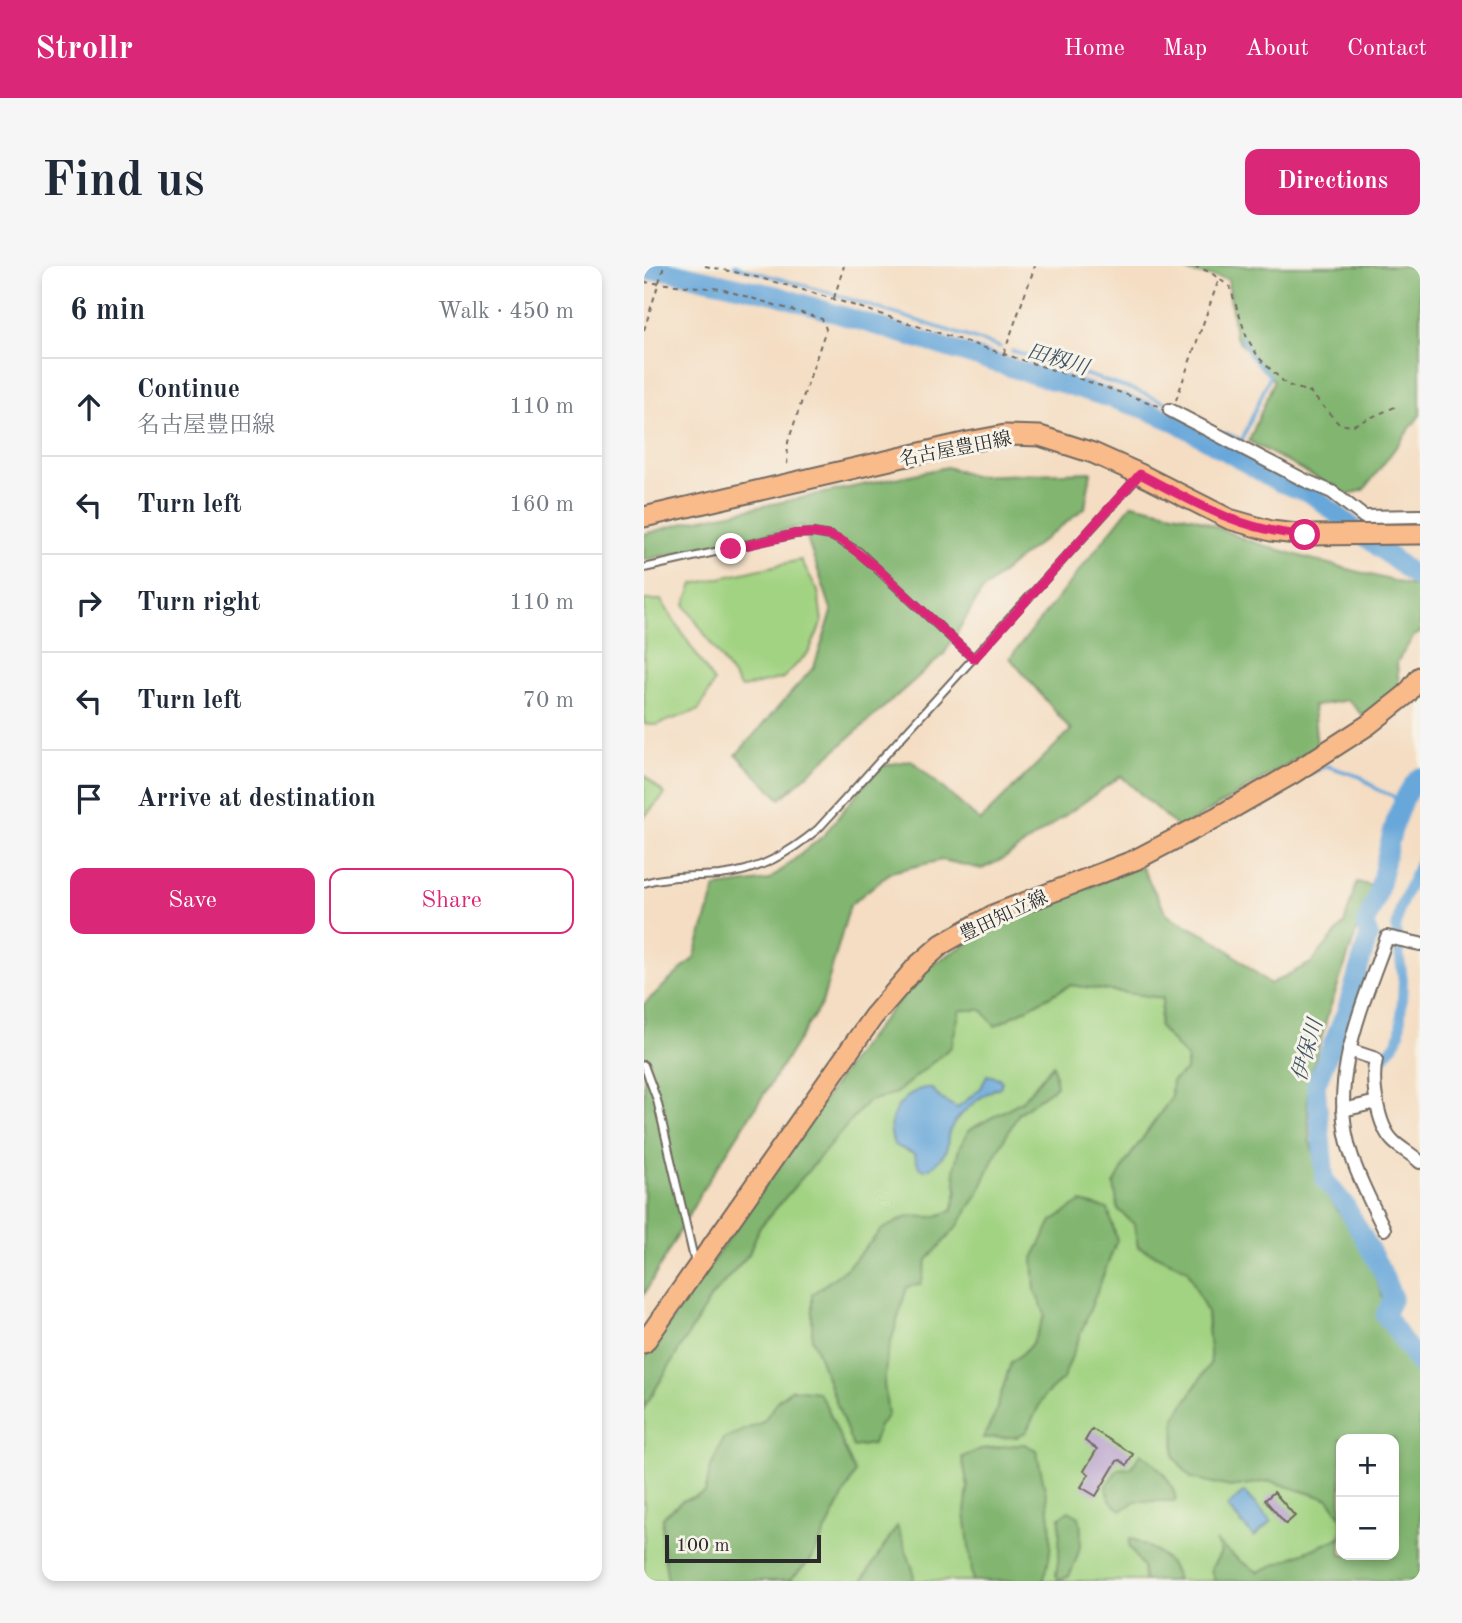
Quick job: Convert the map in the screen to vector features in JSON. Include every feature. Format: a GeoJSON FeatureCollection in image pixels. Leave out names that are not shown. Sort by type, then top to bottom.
{"type":"FeatureCollection","features":[{"type":"Feature","properties":{"kind":"main road","name":"名古屋豊田線"},"geometry":{"type":"LineString","coordinates":[[644,517],[1005,435],[1040,436],[1093,453],[1236,522],[1271,531],[1310,535],[1420,534]]}},
{"type":"Feature","properties":{"kind":"main road","name":"豊田知立線"},"geometry":{"type":"LineString","coordinates":[[644,1343],[873,1017],[917,966],[942,944],[995,914],[1135,860],[1217,817],[1368,725],[1407,694],[1420,677]]}},
{"type":"Feature","properties":{"kind":"street"},"geometry":{"type":"LineString","coordinates":[[1170,410],[1332,492],[1364,517],[1420,516]]}},
{"type":"Feature","properties":{"kind":"street"},"geometry":{"type":"LineString","coordinates":[[1384,1229],[1352,1159],[1344,1124],[1345,1063],[1387,937],[1420,944]]}},
{"type":"Feature","properties":{"kind":"street"},"geometry":{"type":"LineString","coordinates":[[1349,1050],[1376,1059],[1373,1070],[1377,1102],[1387,1130],[1393,1141],[1420,1162]]}},
{"type":"Feature","properties":{"kind":"street"},"geometry":{"type":"LineString","coordinates":[[1343,1110],[1377,1102]]}},
{"type":"Feature","properties":{"kind":"lane"},"geometry":{"type":"LineString","coordinates":[[644,883],[665,877],[721,875],[743,871],[778,858],[795,848],[818,828],[974,659],[1140,474]]}},
{"type":"Feature","properties":{"kind":"lane"},"geometry":{"type":"LineString","coordinates":[[644,568],[795,534],[831,536],[844,542],[877,568],[974,659]]}},
{"type":"Feature","properties":{"kind":"lane"},"geometry":{"type":"LineString","coordinates":[[644,1065],[651,1077],[697,1268]]}},
{"type":"Feature","properties":{"kind":"path"},"geometry":{"type":"LineString","coordinates":[[644,330],[664,266]]}},
{"type":"Feature","properties":{"kind":"path"},"geometry":{"type":"LineString","coordinates":[[705,266],[743,273],[834,300],[1170,410],[1176,400],[1219,279]]}},
{"type":"Feature","properties":{"kind":"path"},"geometry":{"type":"LineString","coordinates":[[834,300],[844,266]]}},
{"type":"Feature","properties":{"kind":"path"},"geometry":{"type":"LineString","coordinates":[[1004,354],[1035,266]]}},
{"type":"Feature","properties":{"kind":"path"},"geometry":{"type":"LineString","coordinates":[[1194,266],[1210,272],[1230,288],[1247,338],[1259,358],[1287,385],[1310,391],[1339,424],[1351,426],[1395,407]]}},
{"type":"Feature","properties":{"kind":"path"},"geometry":{"type":"LineString","coordinates":[[644,282],[721,289],[822,319],[827,329],[788,442],[788,461],[783,486]]}},
{"type":"Feature","properties":{"kind":"green space"},"geometry":{"type":"Polygon","coordinates":[[[1179,266],[1420,266],[1420,415],[1364,490],[1348,495],[1249,441],[1274,381],[1235,336],[1228,279],[1191,273],[1179,266]]]}},
{"type":"Feature","properties":{"kind":"green space"},"geometry":{"type":"Polygon","coordinates":[[[947,467],[973,476],[1091,472],[1085,508],[982,591],[944,654],[780,799],[736,755],[814,667],[832,612],[803,526],[644,560],[644,534],[688,522],[947,467]]]}},
{"type":"Feature","properties":{"kind":"green space"},"geometry":{"type":"Polygon","coordinates":[[[1132,504],[1196,518],[1246,540],[1420,588],[1420,633],[1414,636],[1397,662],[1399,688],[1363,716],[1348,700],[1313,706],[1317,746],[1179,829],[1121,776],[1005,858],[982,869],[942,860],[891,872],[850,905],[822,1003],[702,1191],[644,1295],[644,1004],[694,958],[716,887],[769,880],[823,836],[878,767],[911,760],[980,821],[1071,730],[1010,658],[1132,504]]]}},
{"type":"Feature","properties":{"kind":"green space"},"geometry":{"type":"Polygon","coordinates":[[[801,560],[818,591],[822,622],[809,652],[783,678],[741,688],[685,605],[693,584],[801,560]]]}},
{"type":"Feature","properties":{"kind":"green space"},"geometry":{"type":"Polygon","coordinates":[[[644,600],[661,600],[714,682],[699,710],[656,725],[644,724],[644,600]]]}},
{"type":"Feature","properties":{"kind":"green space"},"geometry":{"type":"Polygon","coordinates":[[[644,775],[665,794],[644,817],[644,775]]]}},
{"type":"Feature","properties":{"kind":"green space"},"geometry":{"type":"Polygon","coordinates":[[[1141,866],[1167,915],[1218,942],[1270,984],[1311,963],[1344,924],[1357,882],[1372,886],[1328,1014],[1307,1099],[1310,1141],[1325,1193],[1366,1250],[1385,1305],[1420,1365],[1420,1581],[1215,1581],[1211,1569],[1221,1552],[1215,1541],[1258,1572],[1336,1539],[1336,1560],[1399,1560],[1399,1434],[1336,1434],[1336,1509],[1328,1499],[1270,1481],[1230,1487],[1191,1478],[1174,1457],[1175,1418],[1211,1362],[1207,1312],[1187,1269],[1138,1247],[1134,1224],[1118,1209],[1114,1185],[1126,1162],[1171,1098],[1172,1081],[1186,1070],[1187,1058],[1159,1027],[1163,998],[1070,985],[995,1026],[982,1010],[960,1010],[951,1047],[896,1093],[867,1102],[759,1228],[749,1254],[711,1297],[644,1408],[644,1360],[862,1045],[925,969],[999,924],[1141,866]]]}},
{"type":"Feature","properties":{"kind":"green space"},"geometry":{"type":"Polygon","coordinates":[[[1070,985],[1163,998],[1159,1027],[1187,1058],[1186,1070],[1172,1081],[1171,1098],[1126,1162],[1118,1209],[1134,1224],[1138,1247],[1187,1269],[1207,1312],[1211,1362],[1175,1418],[1230,1487],[1270,1481],[1328,1499],[1336,1509],[1336,1539],[1258,1572],[1216,1542],[1222,1552],[1211,1569],[1215,1581],[644,1581],[644,1408],[711,1297],[749,1254],[759,1228],[867,1101],[896,1093],[960,1010],[983,1010],[995,1026],[1070,985]]]}},
{"type":"Feature","properties":{"kind":"green space"},"geometry":{"type":"Polygon","coordinates":[[[1053,1064],[1057,1086],[1019,1113],[993,1159],[979,1192],[957,1227],[927,1260],[921,1284],[907,1287],[887,1356],[884,1384],[888,1415],[879,1426],[873,1444],[853,1447],[812,1338],[812,1294],[847,1268],[882,1229],[909,1216],[933,1217],[952,1211],[957,1191],[954,1170],[959,1148],[969,1130],[1022,1101],[1053,1064]]]}},
{"type":"Feature","properties":{"kind":"green space"},"geometry":{"type":"Polygon","coordinates":[[[1081,1202],[1108,1209],[1117,1240],[1063,1379],[1044,1396],[1026,1432],[1017,1437],[983,1438],[994,1417],[1011,1362],[1033,1342],[1045,1314],[1035,1291],[1033,1258],[1052,1221],[1081,1202]]]}},
{"type":"Feature","properties":{"kind":"green space"},"geometry":{"type":"Polygon","coordinates":[[[792,1389],[818,1392],[855,1473],[811,1560],[789,1581],[668,1581],[662,1543],[663,1517],[682,1501],[705,1493],[711,1467],[723,1439],[763,1422],[778,1400],[792,1389]]]}},
{"type":"Feature","properties":{"kind":"green space"},"geometry":{"type":"Polygon","coordinates":[[[1024,1444],[1036,1450],[1049,1514],[1050,1546],[1043,1581],[973,1581],[965,1512],[968,1487],[962,1457],[981,1449],[1024,1444]]]}},
{"type":"Feature","properties":{"kind":"green space"},"geometry":{"type":"Polygon","coordinates":[[[1141,1453],[1164,1474],[1172,1486],[1176,1501],[1136,1501],[1122,1510],[1111,1501],[1106,1486],[1118,1469],[1131,1468],[1141,1453]]]}},
{"type":"Feature","properties":{"kind":"green space"},"geometry":{"type":"Polygon","coordinates":[[[1069,1511],[1079,1517],[1080,1547],[1069,1576],[1058,1581],[1056,1575],[1060,1517],[1069,1511]]]}},
{"type":"Feature","properties":{"kind":"green space"},"geometry":{"type":"Polygon","coordinates":[[[897,1526],[913,1569],[914,1581],[862,1581],[897,1526]]]}},
{"type":"Feature","properties":{"kind":"green space"},"geometry":{"type":"Polygon","coordinates":[[[1130,1538],[1166,1559],[1177,1581],[1144,1581],[1143,1567],[1129,1546],[1130,1538]]]}},
{"type":"Feature","properties":{"kind":"water"},"geometry":{"type":"Polygon","coordinates":[[[987,1075],[999,1078],[1002,1082],[1000,1087],[979,1099],[959,1117],[949,1132],[946,1150],[935,1164],[924,1170],[919,1167],[914,1154],[894,1145],[890,1128],[896,1110],[905,1098],[918,1090],[931,1088],[940,1098],[957,1108],[981,1088],[987,1075]]]}},
{"type":"Feature","properties":{"kind":"water"},"geometry":{"type":"Polygon","coordinates":[[[1244,1492],[1271,1522],[1254,1537],[1227,1507],[1244,1492]]]}},
{"type":"Feature","properties":{"kind":"building"},"geometry":{"type":"Polygon","coordinates":[[[1092,1429],[1133,1454],[1127,1465],[1117,1461],[1096,1496],[1081,1487],[1089,1474],[1084,1471],[1097,1449],[1085,1441],[1092,1429]]]}},
{"type":"Feature","properties":{"kind":"building"},"geometry":{"type":"Polygon","coordinates":[[[1274,1492],[1295,1516],[1286,1524],[1265,1500],[1274,1492]]]}},
{"type":"Feature","properties":{"kind":"waterway"},"geometry":{"type":"LineString","coordinates":[[735,266],[1000,347]]}},
{"type":"Feature","properties":{"kind":"waterway","name":"田籾川"},"geometry":{"type":"LineString","coordinates":[[644,271],[668,271],[776,295],[1144,409],[1177,423],[1278,482],[1311,494],[1420,580]]}},
{"type":"Feature","properties":{"kind":"waterway"},"geometry":{"type":"LineString","coordinates":[[1241,337],[1250,355],[1270,376],[1242,440]]}},
{"type":"Feature","properties":{"kind":"waterway"},"geometry":{"type":"LineString","coordinates":[[1012,351],[1169,404]]}},
{"type":"Feature","properties":{"kind":"waterway"},"geometry":{"type":"LineString","coordinates":[[1226,433],[1241,440]]}},
{"type":"Feature","properties":{"kind":"waterway"},"geometry":{"type":"LineString","coordinates":[[1308,774],[1327,766],[1361,777],[1378,790],[1393,796],[1402,807]]}},
{"type":"Feature","properties":{"kind":"waterway","name":"伊保川"},"geometry":{"type":"LineString","coordinates":[[1420,777],[1411,788],[1397,817],[1376,899],[1365,925],[1369,935],[1346,1011],[1316,1085],[1325,1180],[1346,1206],[1382,1271],[1393,1298],[1385,1315],[1420,1365]]}},
{"type":"Feature","properties":{"kind":"waterway"},"geometry":{"type":"LineString","coordinates":[[1378,1073],[1379,1064],[1400,1033],[1403,981],[1396,929],[1400,908],[1420,861]]}},
{"type":"Feature","properties":{"kind":"route"},"geometry":{"type":"LineString","coordinates":[[731,549],[795,534],[831,536],[858,551],[974,659],[1140,474],[1229,519],[1284,534],[1305,535]]}}]}
